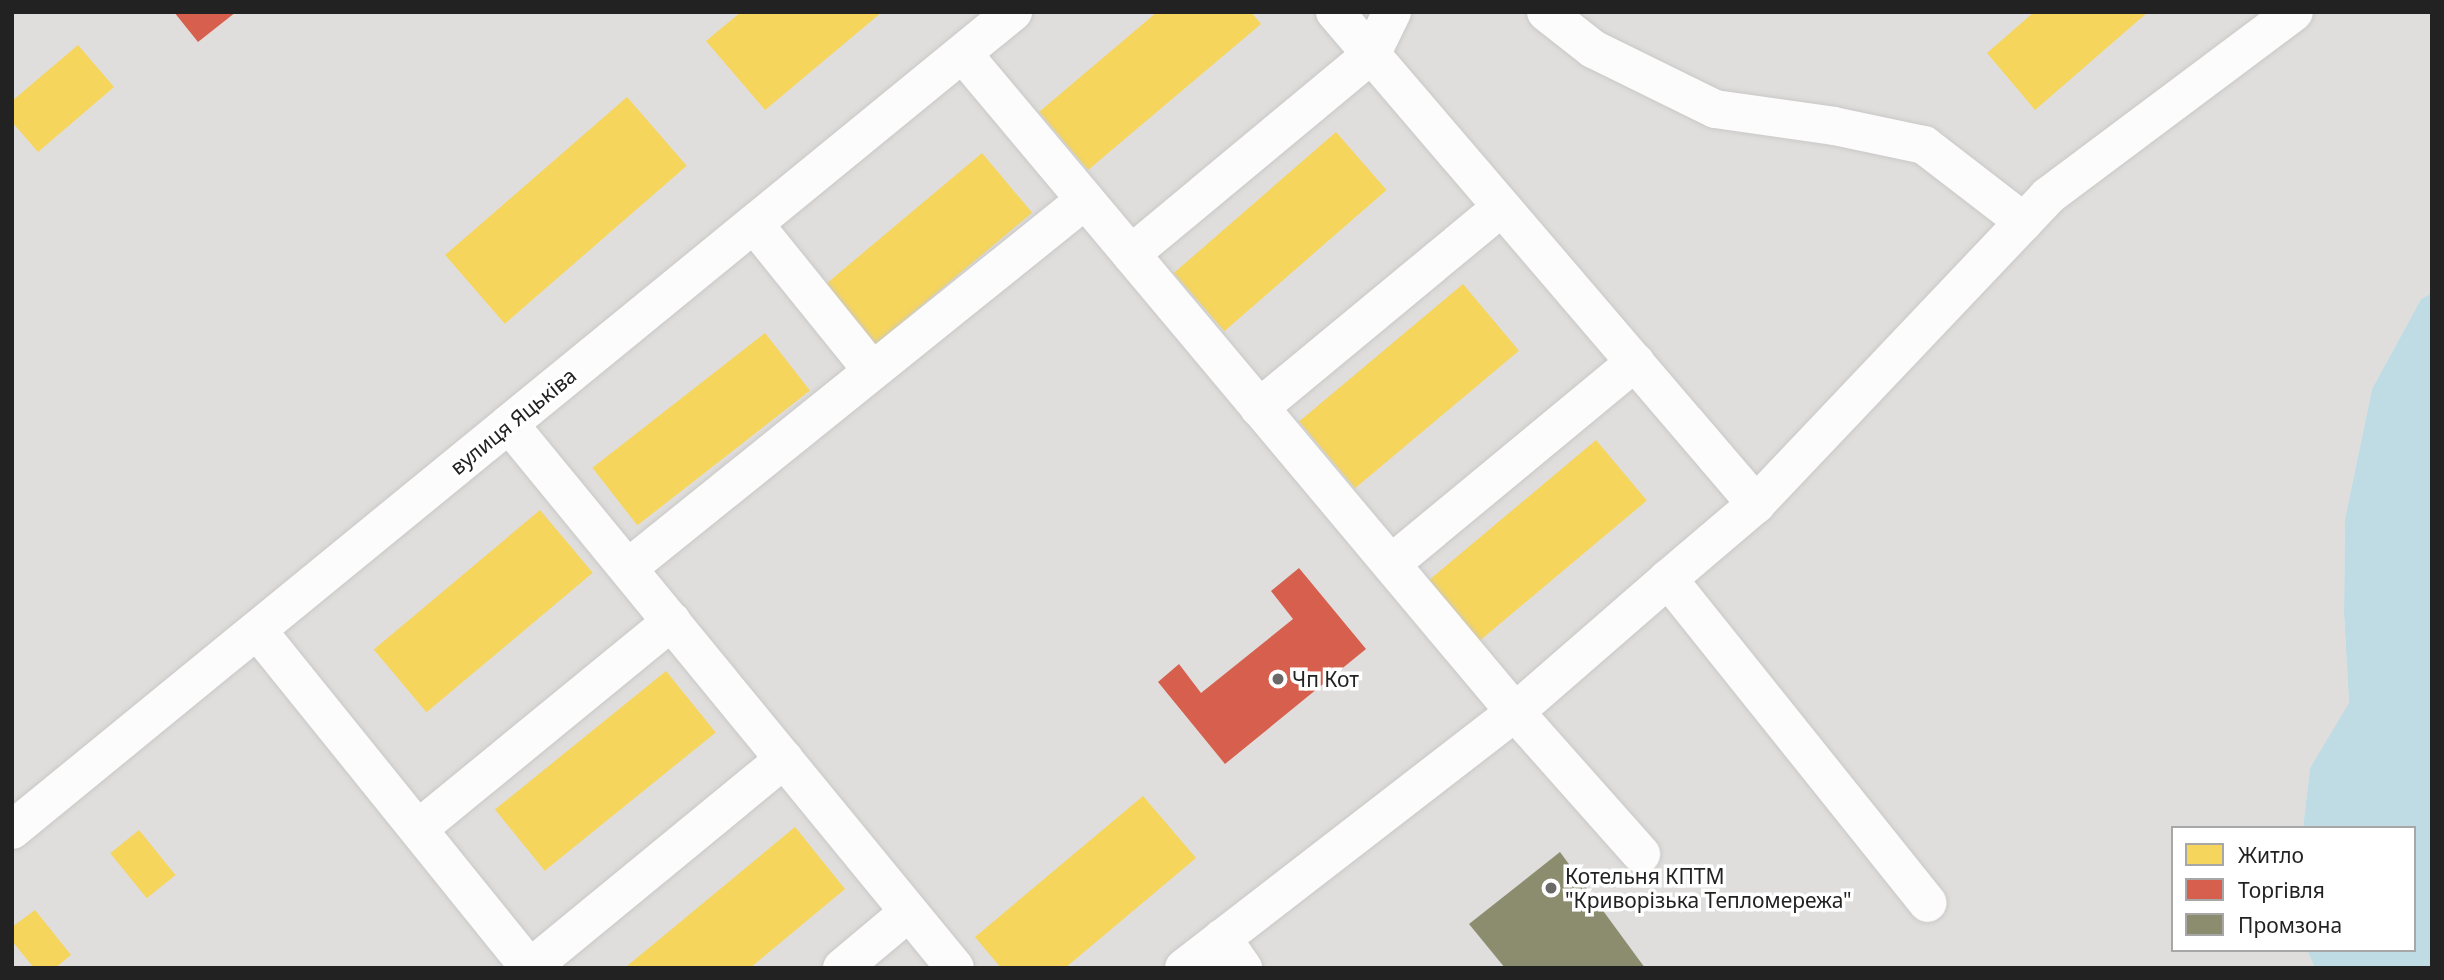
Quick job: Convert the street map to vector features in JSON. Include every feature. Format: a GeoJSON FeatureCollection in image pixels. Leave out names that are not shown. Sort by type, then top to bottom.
{"type":"FeatureCollection","features":[{"type":"Feature","properties":{"kind":"street","name":"вулиця Яцьківа"},"geometry":{"type":"LineString","coordinates":[[12,830],[1013,12]]}},
{"type":"Feature","properties":{"kind":"street"},"geometry":{"type":"LineString","coordinates":[[1335,12],[1756,504]]}},
{"type":"Feature","properties":{"kind":"street"},"geometry":{"type":"LineString","coordinates":[[1131,254],[1371,54],[1392,12]]}},
{"type":"Feature","properties":{"kind":"street"},"geometry":{"type":"LineString","coordinates":[[1546,12],[1593,49],[1715,109],[1834,126],[1924,145],[2024,222]]}},
{"type":"Feature","properties":{"kind":"street"},"geometry":{"type":"LineString","coordinates":[[1184,968],[1233,953],[1756,504],[2048,196],[2294,12]]}},
{"type":"Feature","properties":{"kind":"street"},"geometry":{"type":"LineString","coordinates":[[962,54],[1514,712],[1641,854]]}},
{"type":"Feature","properties":{"kind":"street"},"geometry":{"type":"LineString","coordinates":[[628,568],[1085,200]]}},
{"type":"Feature","properties":{"kind":"street"},"geometry":{"type":"LineString","coordinates":[[1259,408],[1502,207]]}},
{"type":"Feature","properties":{"kind":"street"},"geometry":{"type":"LineString","coordinates":[[754,224],[872,370]]}},
{"type":"Feature","properties":{"kind":"street"},"geometry":{"type":"LineString","coordinates":[[1391,564],[1634,362]]}},
{"type":"Feature","properties":{"kind":"street"},"geometry":{"type":"LineString","coordinates":[[509,424],[955,968]]}},
{"type":"Feature","properties":{"kind":"street"},"geometry":{"type":"LineString","coordinates":[[1668,579],[1928,903]]}},
{"type":"Feature","properties":{"kind":"street"},"geometry":{"type":"LineString","coordinates":[[418,829],[672,621]]}},
{"type":"Feature","properties":{"kind":"street"},"geometry":{"type":"LineString","coordinates":[[257,630],[530,968],[784,759]]}},
{"type":"Feature","properties":{"kind":"street"},"geometry":{"type":"LineString","coordinates":[[842,968],[909,912]]}},
{"type":"Feature","properties":{"kind":"shaded area"},"geometry":{"type":"Polygon","coordinates":[[[12,12],[2432,12],[2432,293],[2421,299],[2372,389],[2345,519],[2344,613],[2349,704],[2310,768],[2303,826],[2171,826],[2171,952],[2308,952],[2315,968],[12,968],[12,12]]]}},
{"type":"Feature","properties":{"kind":"water"},"geometry":{"type":"Polygon","coordinates":[[[2432,293],[2432,968],[2315,968],[2308,952],[2416,952],[2416,826],[2303,826],[2310,768],[2349,703],[2344,613],[2345,519],[2372,389],[2421,299],[2432,293]]]}},
{"type":"Feature","properties":{"kind":"building: Житло"},"geometry":{"type":"Polygon","coordinates":[[[741,12],[882,12],[765,110],[706,41],[741,12]]]}},
{"type":"Feature","properties":{"kind":"building: Житло"},"geometry":{"type":"Polygon","coordinates":[[[1157,12],[1251,12],[1261,24],[1088,170],[1039,112],[1157,12]]]}},
{"type":"Feature","properties":{"kind":"building: Житло"},"geometry":{"type":"Polygon","coordinates":[[[2034,12],[2148,12],[2035,110],[1987,53],[2034,12]]]}},
{"type":"Feature","properties":{"kind":"building: Житло"},"geometry":{"type":"Polygon","coordinates":[[[78,45],[114,87],[38,152],[12,122],[12,101],[78,45]]]}},
{"type":"Feature","properties":{"kind":"building: Житло"},"geometry":{"type":"Polygon","coordinates":[[[627,97],[687,166],[505,324],[445,255],[627,97]]]}},
{"type":"Feature","properties":{"kind":"building: Житло"},"geometry":{"type":"Polygon","coordinates":[[[1336,132],[1387,190],[1224,331],[1174,273],[1336,132]]]}},
{"type":"Feature","properties":{"kind":"building: Житло"},"geometry":{"type":"Polygon","coordinates":[[[982,153],[1032,213],[871,348],[820,289],[982,153]]]}},
{"type":"Feature","properties":{"kind":"building: Житло"},"geometry":{"type":"Polygon","coordinates":[[[1463,284],[1519,351],[1355,488],[1299,422],[1463,284]]]}},
{"type":"Feature","properties":{"kind":"building: Житло"},"geometry":{"type":"Polygon","coordinates":[[[765,333],[810,391],[637,525],[592,468],[765,333]]]}},
{"type":"Feature","properties":{"kind":"building: Житло"},"geometry":{"type":"Polygon","coordinates":[[[1596,440],[1647,501],[1475,645],[1424,584],[1596,440]]]}},
{"type":"Feature","properties":{"kind":"building: Житло"},"geometry":{"type":"Polygon","coordinates":[[[540,510],[593,573],[426,712],[374,649],[540,510]]]}},
{"type":"Feature","properties":{"kind":"building: Житло"},"geometry":{"type":"Polygon","coordinates":[[[666,671],[716,732],[545,871],[495,809],[666,671]]]}},
{"type":"Feature","properties":{"kind":"building: Житло"},"geometry":{"type":"Polygon","coordinates":[[[1143,796],[1196,858],[1065,968],[1001,968],[975,937],[1143,796]]]}},
{"type":"Feature","properties":{"kind":"building: Житло"},"geometry":{"type":"Polygon","coordinates":[[[795,827],[845,889],[750,968],[627,966],[795,827]]]}},
{"type":"Feature","properties":{"kind":"building: Житло"},"geometry":{"type":"Polygon","coordinates":[[[139,830],[176,875],[147,898],[110,853],[139,830]]]}},
{"type":"Feature","properties":{"kind":"building: Житло"},"geometry":{"type":"Polygon","coordinates":[[[35,910],[71,955],[55,968],[34,968],[12,941],[12,927],[35,910]]]}},
{"type":"Feature","properties":{"kind":"building: Торгівля"},"geometry":{"type":"Polygon","coordinates":[[[174,12],[236,12],[198,42],[174,12]]]}},
{"type":"Feature","properties":{"kind":"building: Торгівля"},"geometry":{"type":"Polygon","coordinates":[[[1299,568],[1366,649],[1225,764],[1158,682],[1179,664],[1201,693],[1293,619],[1271,591],[1299,568]]]}},
{"type":"Feature","properties":{"kind":"building: Промзона","name":"Котельня КПТМ \"Криворізька Тепломережа\""},"geometry":{"type":"Polygon","coordinates":[[[1560,852],[1645,968],[1505,968],[1469,924],[1560,852]]]}},
{"type":"Feature","properties":{"kind":"place","name":"Чп Кот"},"geometry":{"type":"Point","coordinates":[1278,679]}},
{"type":"Feature","properties":{"kind":"place","name":"Котельня КПТМ \"Криворізька Тепломережа\""},"geometry":{"type":"Point","coordinates":[1551,888]}}]}
